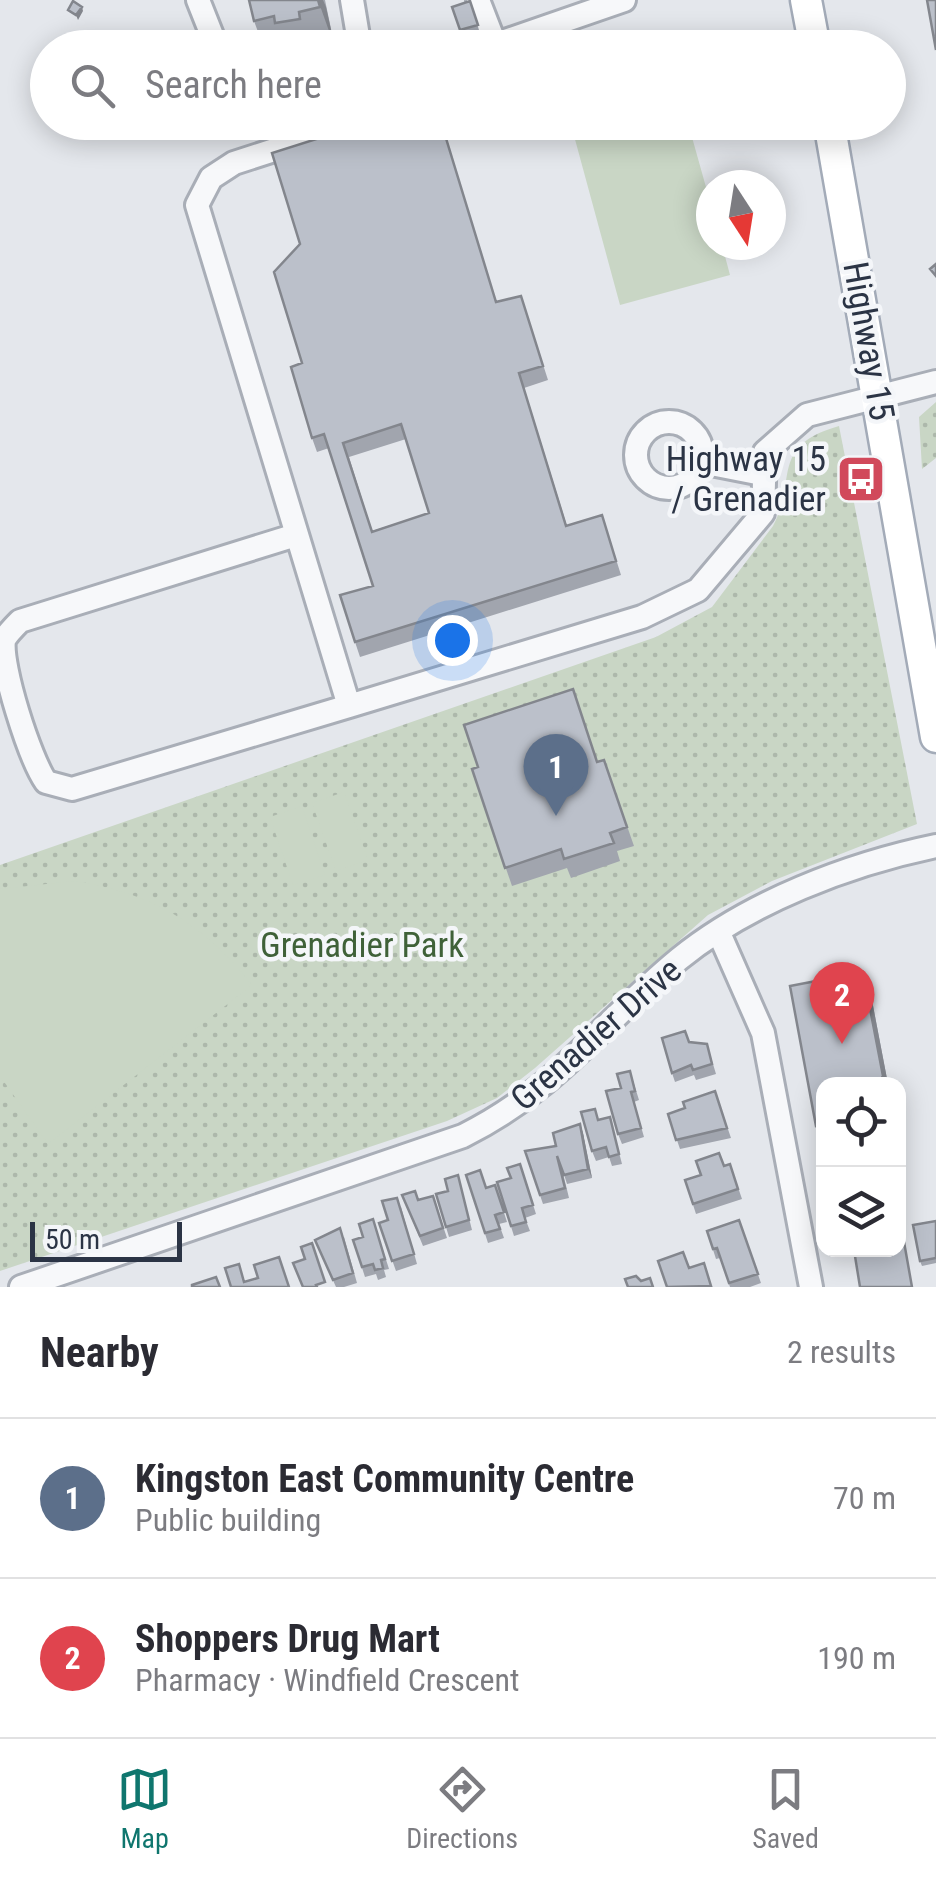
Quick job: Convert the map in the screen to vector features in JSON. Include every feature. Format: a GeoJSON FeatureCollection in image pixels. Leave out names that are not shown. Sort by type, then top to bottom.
{"type":"FeatureCollection","features":[{"type":"Feature","properties":{"kind":"main road"},"geometry":{"type":"LineString","coordinates":[[806,0],[811,30]]}},
{"type":"Feature","properties":{"kind":"main road","name":"Highway 15"},"geometry":{"type":"LineString","coordinates":[[831,140],[880,398],[936,737]]}},
{"type":"Feature","properties":{"kind":"street"},"geometry":{"type":"LineString","coordinates":[[198,0],[210,30]]}},
{"type":"Feature","properties":{"kind":"street"},"geometry":{"type":"LineString","coordinates":[[352,0],[357,30]]}},
{"type":"Feature","properties":{"kind":"street"},"geometry":{"type":"LineString","coordinates":[[478,0],[486,30]]}},
{"type":"Feature","properties":{"kind":"street"},"geometry":{"type":"LineString","coordinates":[[537,30],[624,0]]}},
{"type":"Feature","properties":{"kind":"street"},"geometry":{"type":"LineString","coordinates":[[305,140],[234,163],[211,178],[197,205],[349,706]]}},
{"type":"Feature","properties":{"kind":"street"},"geometry":{"type":"LineString","coordinates":[[296,535],[20,622],[4,639],[2,662],[28,746],[46,782],[72,789],[642,617],[698,590],[763,513],[765,452],[807,415],[936,382]]}},
{"type":"Feature","properties":{"kind":"street"},"geometry":{"type":"LineString","coordinates":[[701,462],[762,474]]}},
{"type":"Feature","properties":{"kind":"street","name":"Grenadier Drive"},"geometry":{"type":"LineString","coordinates":[[21,1287],[463,1136],[511,1112],[546,1086],[680,958],[719,933],[832,877],[936,846]]}},
{"type":"Feature","properties":{"kind":"street"},"geometry":{"type":"LineString","coordinates":[[719,933],[763,1033],[811,1287]]}},
{"type":"Feature","properties":{"kind":"green space"},"geometry":{"type":"Polygon","coordinates":[[[575,140],[693,140],[701,170],[696,170],[696,260],[726,260],[730,275],[620,305],[575,140]]]}},
{"type":"Feature","properties":{"kind":"green space"},"geometry":{"type":"Polygon","coordinates":[[[936,402],[936,458],[922,469],[919,417],[936,402]]]}},
{"type":"Feature","properties":{"kind":"green space","name":"Grenadier Park"},"geometry":{"type":"Polygon","coordinates":[[[839,426],[917,824],[772,881],[708,915],[497,1098],[447,1121],[0,1271],[0,865],[656,637],[712,607],[773,526],[794,454],[817,434],[839,426]]]}},
{"type":"Feature","properties":{"kind":"green space"},"geometry":{"type":"Polygon","coordinates":[[[344,792],[368,860],[336,871],[312,803],[344,792]]]}},
{"type":"Feature","properties":{"kind":"green space"},"geometry":{"type":"Polygon","coordinates":[[[302,806],[325,875],[293,885],[270,817],[302,806]]]}},
{"type":"Feature","properties":{"kind":"green space"},"geometry":{"type":"Polygon","coordinates":[[[74,881],[127,893],[174,914],[215,945],[252,985],[48,1144],[0,1076],[0,889],[74,881]]]}},
{"type":"Feature","properties":{"kind":"building"},"geometry":{"type":"Polygon","coordinates":[[[249,0],[318,0],[320,7],[299,12],[300,19],[275,23],[274,16],[254,21],[249,0]]]}},
{"type":"Feature","properties":{"kind":"building"},"geometry":{"type":"Polygon","coordinates":[[[927,0],[936,0],[936,50],[927,0]]]}},
{"type":"Feature","properties":{"kind":"building"},"geometry":{"type":"Polygon","coordinates":[[[73,1],[82,7],[76,15],[68,10],[73,1]]]}},
{"type":"Feature","properties":{"kind":"building"},"geometry":{"type":"Polygon","coordinates":[[[470,1],[478,25],[460,30],[452,7],[470,1]]]}},
{"type":"Feature","properties":{"kind":"building"},"geometry":{"type":"Polygon","coordinates":[[[313,140],[446,140],[496,302],[521,296],[543,366],[519,373],[566,526],[602,515],[616,561],[355,642],[340,595],[373,586],[324,434],[312,438],[291,367],[302,363],[274,272],[300,244],[272,153],[313,140]],[[401,424],[343,443],[372,532],[429,513],[401,424]]]}},
{"type":"Feature","properties":{"kind":"building"},"geometry":{"type":"Polygon","coordinates":[[[573,689],[597,762],[604,760],[627,827],[610,833],[614,843],[564,859],[561,849],[505,868],[472,769],[478,767],[464,725],[573,689]]]}},
{"type":"Feature","properties":{"kind":"building"},"geometry":{"type":"Polygon","coordinates":[[[863,972],[883,1076],[816,1077],[816,1126],[790,986],[863,972]]]}},
{"type":"Feature","properties":{"kind":"building"},"geometry":{"type":"Polygon","coordinates":[[[685,1031],[689,1042],[707,1044],[712,1064],[693,1070],[691,1065],[672,1073],[662,1038],[685,1031]]]}},
{"type":"Feature","properties":{"kind":"building"},"geometry":{"type":"Polygon","coordinates":[[[630,1071],[641,1128],[618,1134],[606,1091],[621,1088],[617,1074],[630,1071]]]}},
{"type":"Feature","properties":{"kind":"building"},"geometry":{"type":"Polygon","coordinates":[[[715,1091],[727,1128],[676,1140],[668,1114],[685,1108],[683,1102],[715,1091]]]}},
{"type":"Feature","properties":{"kind":"building"},"geometry":{"type":"Polygon","coordinates":[[[595,1109],[598,1120],[610,1117],[619,1154],[609,1157],[606,1147],[592,1151],[581,1112],[595,1109]]]}},
{"type":"Feature","properties":{"kind":"building"},"geometry":{"type":"Polygon","coordinates":[[[580,1124],[588,1169],[564,1175],[557,1156],[565,1188],[540,1195],[525,1151],[556,1146],[553,1133],[580,1124]]]}},
{"type":"Feature","properties":{"kind":"building"},"geometry":{"type":"Polygon","coordinates":[[[719,1153],[724,1166],[730,1164],[738,1189],[693,1204],[685,1180],[701,1175],[696,1161],[719,1153]]]}},
{"type":"Feature","properties":{"kind":"building"},"geometry":{"type":"Polygon","coordinates":[[[520,1164],[533,1205],[522,1208],[526,1222],[511,1226],[497,1182],[511,1178],[507,1168],[520,1164]]]}},
{"type":"Feature","properties":{"kind":"building"},"geometry":{"type":"Polygon","coordinates":[[[480,1170],[486,1188],[495,1185],[504,1212],[495,1215],[500,1229],[485,1233],[466,1175],[480,1170]]]}},
{"type":"Feature","properties":{"kind":"building"},"geometry":{"type":"Polygon","coordinates":[[[458,1175],[469,1220],[446,1227],[436,1194],[448,1191],[445,1179],[458,1175]]]}},
{"type":"Feature","properties":{"kind":"building"},"geometry":{"type":"Polygon","coordinates":[[[415,1191],[418,1200],[433,1196],[443,1228],[420,1236],[402,1195],[415,1191]]]}},
{"type":"Feature","properties":{"kind":"building"},"geometry":{"type":"Polygon","coordinates":[[[397,1198],[414,1254],[392,1261],[379,1223],[388,1220],[382,1201],[397,1198]]]}},
{"type":"Feature","properties":{"kind":"building"},"geometry":{"type":"Polygon","coordinates":[[[373,1219],[385,1259],[381,1260],[383,1268],[375,1270],[373,1264],[362,1267],[353,1240],[363,1237],[359,1224],[373,1219]]]}},
{"type":"Feature","properties":{"kind":"building"},"geometry":{"type":"Polygon","coordinates":[[[739,1220],[758,1274],[729,1283],[707,1231],[739,1220]]]}},
{"type":"Feature","properties":{"kind":"building"},"geometry":{"type":"Polygon","coordinates":[[[936,1221],[936,1258],[920,1261],[913,1225],[936,1221]]]}},
{"type":"Feature","properties":{"kind":"building"},"geometry":{"type":"Polygon","coordinates":[[[340,1228],[353,1273],[333,1280],[315,1240],[340,1228]]]}},
{"type":"Feature","properties":{"kind":"building"},"geometry":{"type":"Polygon","coordinates":[[[312,1243],[325,1282],[317,1287],[303,1287],[293,1263],[305,1259],[301,1247],[312,1243]]]}},
{"type":"Feature","properties":{"kind":"building"},"geometry":{"type":"Polygon","coordinates":[[[683,1252],[689,1268],[704,1263],[711,1286],[667,1287],[658,1261],[683,1252]]]}},
{"type":"Feature","properties":{"kind":"building"},"geometry":{"type":"Polygon","coordinates":[[[906,1253],[912,1287],[860,1287],[855,1257],[906,1257],[906,1253]]]}},
{"type":"Feature","properties":{"kind":"building"},"geometry":{"type":"Polygon","coordinates":[[[279,1257],[289,1287],[231,1287],[225,1268],[239,1264],[244,1282],[258,1278],[254,1265],[279,1257]]]}},
{"type":"Feature","properties":{"kind":"building"},"geometry":{"type":"Polygon","coordinates":[[[636,1276],[641,1281],[650,1278],[653,1287],[628,1287],[625,1279],[636,1276]]]}},
{"type":"Feature","properties":{"kind":"building"},"geometry":{"type":"Polygon","coordinates":[[[216,1277],[220,1287],[192,1287],[192,1285],[216,1277]]]}},
{"type":"Feature","properties":{"kind":"place","name":"Highway 15 / Grenadier"},"geometry":{"type":"Point","coordinates":[861,479]}},
{"type":"Feature","properties":{"kind":"place","name":"Kingston East Community Centre"},"geometry":{"type":"Point","coordinates":[556,816]}},
{"type":"Feature","properties":{"kind":"place","name":"Shoppers Drug Mart"},"geometry":{"type":"Point","coordinates":[842,1044]}}]}
